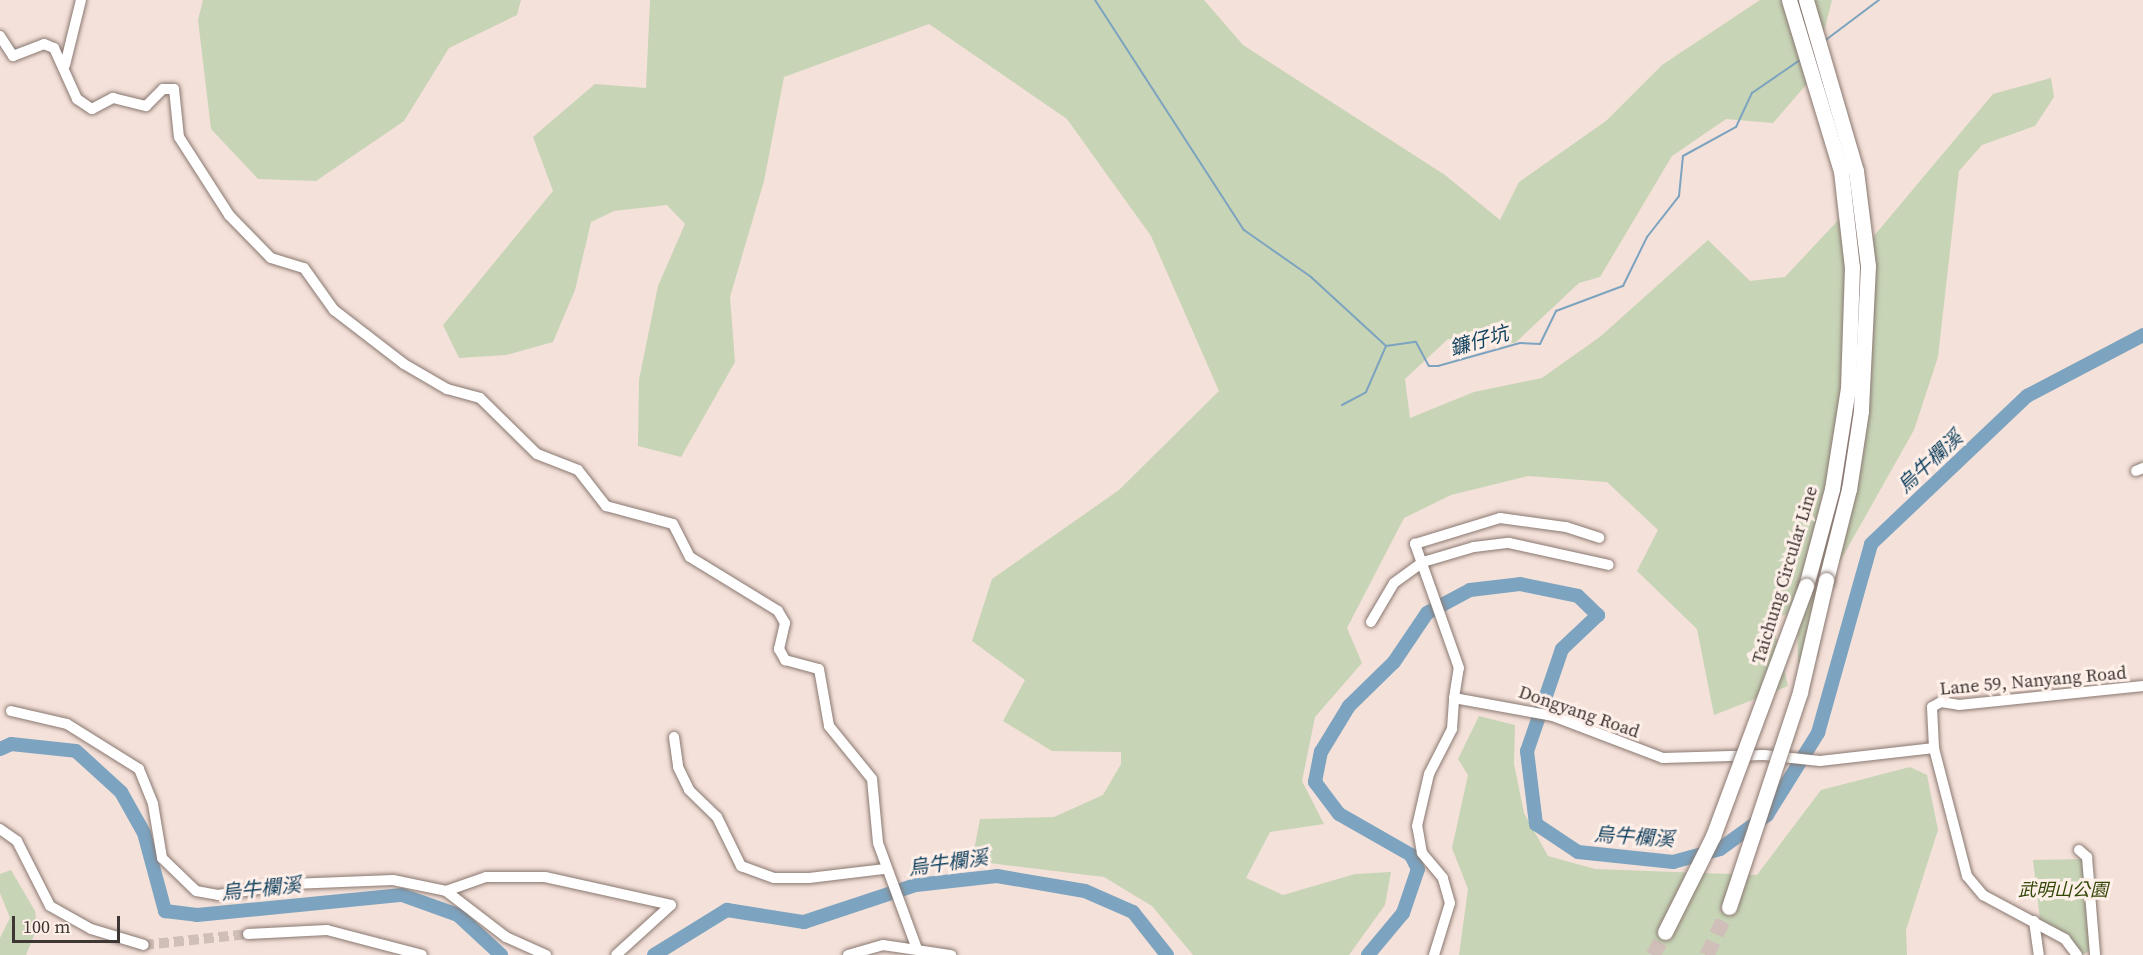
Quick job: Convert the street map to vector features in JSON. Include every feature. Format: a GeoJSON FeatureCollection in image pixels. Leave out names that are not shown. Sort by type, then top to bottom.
{"type":"FeatureCollection","features":[{"type":"Feature","properties":{"kind":"highway","name":"Taichung Circular Line"},"geometry":{"type":"LineString","coordinates":[[1665,932],[1713,836],[1806,586],[1832,489],[1852,329],[1841,171],[1789,0]]}},
{"type":"Feature","properties":{"kind":"highway","name":"Taichung Circular Line"},"geometry":{"type":"LineString","coordinates":[[1729,908],[1800,692],[1849,489],[1869,304],[1856,171],[1806,0]]}},
{"type":"Feature","properties":{"kind":"street"},"geometry":{"type":"LineString","coordinates":[[65,65],[81,0]]}},
{"type":"Feature","properties":{"kind":"street"},"geometry":{"type":"LineString","coordinates":[[0,36],[9,54],[44,44],[65,65],[77,99],[92,109],[113,98],[146,106],[163,89],[174,89],[179,137],[229,216],[271,258],[304,268],[334,310],[404,364],[447,388],[480,398],[537,454],[571,465],[600,502],[673,524],[690,557],[778,611],[785,623],[779,649],[785,660],[819,669],[829,726],[872,779],[885,868],[918,949]]}},
{"type":"Feature","properties":{"kind":"street"},"geometry":{"type":"LineString","coordinates":[[1434,955],[1450,903],[1443,878],[1422,853],[1417,826],[1429,774],[1452,729],[1454,698],[1460,668],[1415,544],[1500,518],[1556,525],[1599,538]]}},
{"type":"Feature","properties":{"kind":"street"},"geometry":{"type":"LineString","coordinates":[[1371,622],[1394,583],[1423,562],[1509,543],[1609,565]]}},
{"type":"Feature","properties":{"kind":"street","name":"Lane 59, Nanyang Road"},"geometry":{"type":"LineString","coordinates":[[1935,748],[1931,713],[1941,702],[1959,705],[2143,686]]}},
{"type":"Feature","properties":{"kind":"street","name":"Dongyang Road"},"geometry":{"type":"LineString","coordinates":[[1454,698],[1529,710],[1663,758],[1833,760],[1935,748]]}},
{"type":"Feature","properties":{"kind":"street"},"geometry":{"type":"LineString","coordinates":[[11,711],[67,724],[139,769],[153,804],[162,858],[196,891],[218,895],[291,884],[393,880],[446,891],[507,937],[546,955]]}},
{"type":"Feature","properties":{"kind":"street"},"geometry":{"type":"LineString","coordinates":[[674,737],[678,767],[689,790],[717,817],[741,866],[774,878],[809,878],[885,868]]}},
{"type":"Feature","properties":{"kind":"street"},"geometry":{"type":"LineString","coordinates":[[1935,748],[1967,876],[1983,895],[2065,939],[2077,955]]}},
{"type":"Feature","properties":{"kind":"street"},"geometry":{"type":"LineString","coordinates":[[0,829],[16,841],[50,906],[91,929],[144,945]]}},
{"type":"Feature","properties":{"kind":"street"},"geometry":{"type":"LineString","coordinates":[[2079,850],[2088,857],[2095,955]]}},
{"type":"Feature","properties":{"kind":"street"},"geometry":{"type":"LineString","coordinates":[[446,891],[486,877],[545,877],[670,905],[616,955]]}},
{"type":"Feature","properties":{"kind":"street"},"geometry":{"type":"LineString","coordinates":[[2034,921],[2039,955]]}},
{"type":"Feature","properties":{"kind":"street"},"geometry":{"type":"LineString","coordinates":[[248,934],[327,930],[422,955]]}},
{"type":"Feature","properties":{"kind":"street"},"geometry":{"type":"LineString","coordinates":[[848,955],[883,945],[951,955]]}},
{"type":"Feature","properties":{"kind":"green space"},"geometry":{"type":"Polygon","coordinates":[[[203,0],[521,0],[517,15],[449,48],[404,121],[316,181],[258,179],[211,129],[198,20],[203,0]]]}},
{"type":"Feature","properties":{"kind":"green space"},"geometry":{"type":"Polygon","coordinates":[[[650,0],[1204,0],[1243,45],[1445,175],[1500,220],[1519,182],[1606,121],[1662,65],[1760,0],[1832,0],[1812,78],[1773,123],[1726,119],[1672,156],[1600,277],[1579,283],[1515,343],[1448,339],[1405,379],[1410,418],[1474,392],[1542,378],[1601,336],[1708,240],[1750,281],[1785,277],[1844,214],[1868,243],[1993,94],[2051,78],[2054,97],[2035,126],[1982,145],[1959,171],[1938,357],[1914,430],[1830,579],[1818,657],[1798,664],[1797,611],[1772,619],[1788,686],[1714,715],[1697,629],[1637,571],[1658,530],[1607,482],[1528,476],[1451,495],[1404,518],[1347,628],[1362,663],[1315,717],[1302,781],[1324,824],[1270,832],[1246,878],[1283,895],[1355,874],[1391,872],[1385,905],[1349,955],[1193,955],[1152,906],[1104,877],[972,861],[980,819],[1054,817],[1103,795],[1121,764],[1121,752],[1052,751],[1003,721],[1025,680],[972,641],[992,579],[1119,490],[1219,391],[1151,236],[1067,119],[929,24],[784,77],[764,181],[730,297],[735,362],[681,457],[638,446],[639,380],[658,286],[685,224],[667,205],[614,211],[591,222],[575,290],[553,342],[506,355],[459,358],[443,325],[553,191],[533,137],[595,84],[646,88],[650,0]]]}},
{"type":"Feature","properties":{"kind":"green space"},"geometry":{"type":"Polygon","coordinates":[[[1479,716],[1515,725],[1514,764],[1524,813],[1548,856],[1595,869],[1757,875],[1821,790],[1910,767],[1927,775],[1938,830],[1906,930],[1907,955],[1459,955],[1468,889],[1452,848],[1468,775],[1458,759],[1479,716]]]}},
{"type":"Feature","properties":{"kind":"green space","name":"武明山公園"},"geometry":{"type":"Polygon","coordinates":[[[2086,859],[2095,950],[2082,954],[2040,919],[2033,860],[2086,859]]]}},
{"type":"Feature","properties":{"kind":"green space"},"geometry":{"type":"Polygon","coordinates":[[[11,870],[35,911],[37,928],[26,955],[0,955],[0,938],[10,918],[0,893],[0,874],[11,870]]]}},
{"type":"Feature","properties":{"kind":"waterway","name":"鐮仔坑"},"geometry":{"type":"LineString","coordinates":[[1095,0],[1244,230],[1311,277],[1386,346]]}},
{"type":"Feature","properties":{"kind":"waterway","name":"鐮仔坑"},"geometry":{"type":"LineString","coordinates":[[1823,42],[1879,0]]}},
{"type":"Feature","properties":{"kind":"waterway","name":"鐮仔坑"},"geometry":{"type":"LineString","coordinates":[[1386,346],[1416,342],[1429,366],[1438,366],[1520,343],[1540,344],[1556,311],[1623,286],[1647,237],[1679,196],[1683,156],[1736,127],[1752,93],[1800,60]]}},
{"type":"Feature","properties":{"kind":"waterway","name":"烏牛欄溪"},"geometry":{"type":"LineString","coordinates":[[1368,955],[1403,913],[1418,869],[1411,855],[1339,814],[1315,782],[1321,752],[1349,706],[1394,662],[1427,613],[1470,590],[1520,584],[1578,596],[1598,615],[1562,649],[1527,751],[1536,824],[1578,852],[1673,862],[1720,849],[1767,815],[1818,733],[1871,544],[2027,396],[2143,335]]}},
{"type":"Feature","properties":{"kind":"waterway"},"geometry":{"type":"LineString","coordinates":[[1342,405],[1366,392],[1386,346]]}},
{"type":"Feature","properties":{"kind":"waterway","name":"烏牛欄溪"},"geometry":{"type":"LineString","coordinates":[[0,749],[11,744],[76,751],[121,792],[144,833],[165,911],[197,915],[402,895],[458,915],[501,955]]}},
{"type":"Feature","properties":{"kind":"waterway","name":"烏牛欄溪"},"geometry":{"type":"LineString","coordinates":[[654,955],[727,910],[804,922],[916,885],[997,876],[1085,891],[1133,912],[1167,955]]}},
{"type":"Feature","properties":{"kind":"tunnel"},"geometry":{"type":"LineString","coordinates":[[1707,955],[1729,907]]}},
{"type":"Feature","properties":{"kind":"tunnel"},"geometry":{"type":"LineString","coordinates":[[1653,955],[1665,932]]}},
{"type":"Feature","properties":{"kind":"tunnel"},"geometry":{"type":"LineString","coordinates":[[144,945],[248,934]]}}]}
